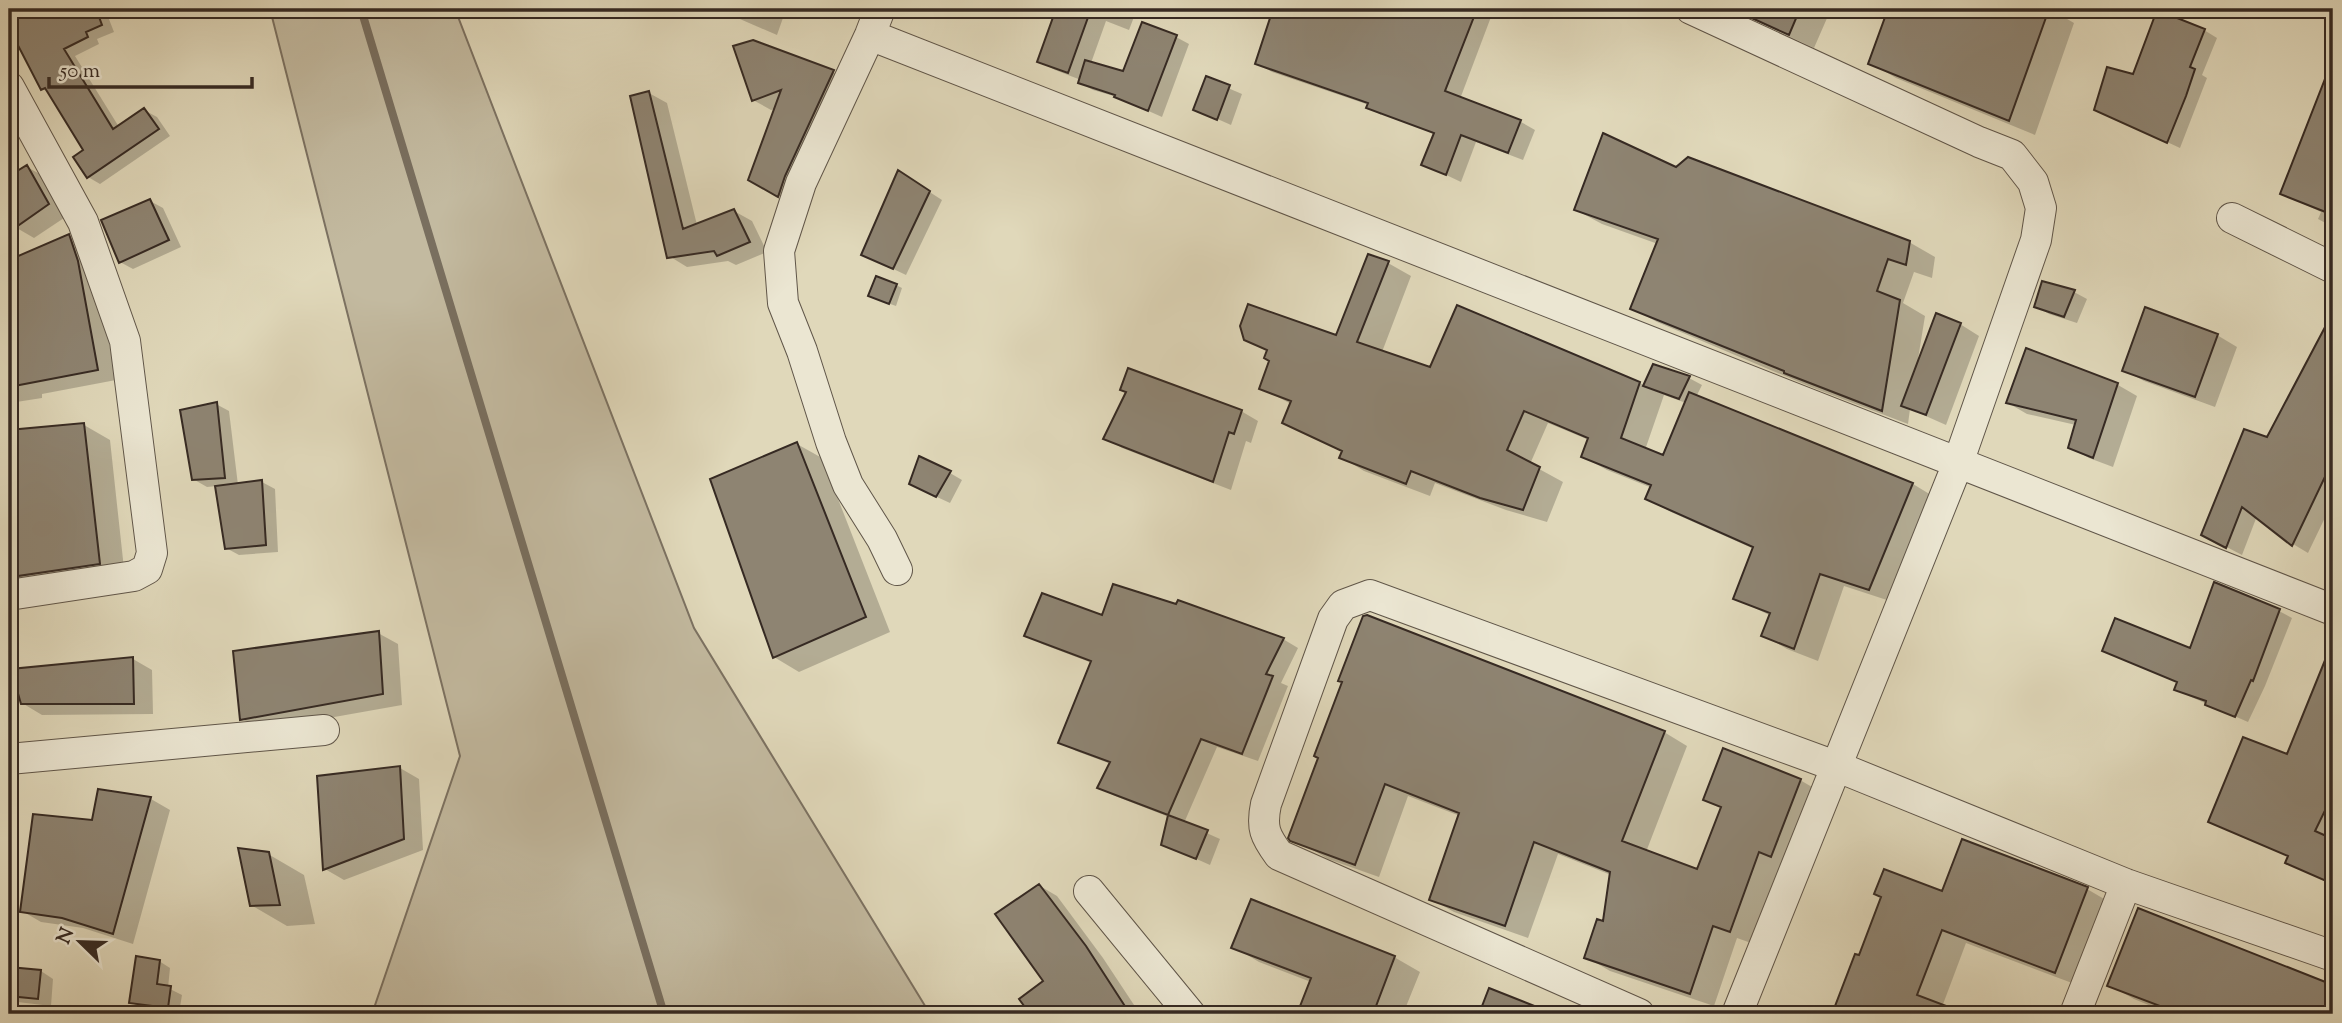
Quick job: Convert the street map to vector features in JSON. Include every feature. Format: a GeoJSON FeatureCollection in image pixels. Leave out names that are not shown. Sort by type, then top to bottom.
{"type":"FeatureCollection","features":[{"type":"Feature","properties":{"kind":"street"},"geometry":{"type":"LineString","coordinates":[[1691,9],[2012,155],[2033,182],[2042,208],[2036,240],[1958,463],[1737,1014]]}},
{"type":"Feature","properties":{"kind":"street"},"geometry":{"type":"LineString","coordinates":[[897,570],[882,538],[848,485],[831,442],[802,351],[783,303],[779,251],[801,183],[875,22],[1958,463],[2333,610]]}},
{"type":"Feature","properties":{"kind":"street"},"geometry":{"type":"LineString","coordinates":[[9,87],[83,222],[125,341],[152,553],[147,569],[134,576],[9,595]]}},
{"type":"Feature","properties":{"kind":"street"},"geometry":{"type":"LineString","coordinates":[[2232,218],[2333,268]]}},
{"type":"Feature","properties":{"kind":"street"},"geometry":{"type":"LineString","coordinates":[[1639,1014],[1279,855],[1268,841],[1262,823],[1266,804],[1333,619],[1343,605],[1370,595],[1838,767],[2126,884],[2333,956]]}},
{"type":"Feature","properties":{"kind":"street"},"geometry":{"type":"LineString","coordinates":[[9,759],[324,730]]}},
{"type":"Feature","properties":{"kind":"street"},"geometry":{"type":"LineString","coordinates":[[2075,1014],[2126,884]]}},
{"type":"Feature","properties":{"kind":"street"},"geometry":{"type":"LineString","coordinates":[[1089,891],[1190,1014]]}},
{"type":"Feature","properties":{"kind":"shaded area"},"geometry":{"type":"Polygon","coordinates":[[[270,9],[455,9],[694,628],[930,1014],[372,1014],[460,756],[270,9]]]}},
{"type":"Feature","properties":{"kind":"building"},"geometry":{"type":"Polygon","coordinates":[[[9,9],[96,9],[102,25],[86,32],[88,37],[64,49],[113,129],[144,108],[159,129],[87,178],[73,157],[83,150],[45,88],[41,90],[9,28],[9,9]]]}},
{"type":"Feature","properties":{"kind":"building"},"geometry":{"type":"Polygon","coordinates":[[[1056,9],[1091,9],[1068,73],[1037,62],[1056,9]]]}},
{"type":"Feature","properties":{"kind":"building"},"geometry":{"type":"Polygon","coordinates":[[[1273,9],[1477,9],[1445,91],[1521,120],[1508,153],[1461,135],[1446,175],[1421,165],[1434,133],[1366,108],[1368,103],[1255,64],[1273,9]]]}},
{"type":"Feature","properties":{"kind":"building"},"geometry":{"type":"Polygon","coordinates":[[[1732,9],[1800,9],[1789,35],[1732,9]]]}},
{"type":"Feature","properties":{"kind":"building"},"geometry":{"type":"Polygon","coordinates":[[[1888,9],[2049,9],[2009,121],[1868,64],[1888,9]]]}},
{"type":"Feature","properties":{"kind":"building"},"geometry":{"type":"Polygon","coordinates":[[[2157,10],[2205,29],[2190,67],[2195,69],[2186,96],[2167,143],[2094,110],[2107,67],[2133,74],[2157,10]]]}},
{"type":"Feature","properties":{"kind":"building"},"geometry":{"type":"Polygon","coordinates":[[[1142,22],[1177,35],[1148,111],[1114,97],[1115,95],[1078,83],[1085,60],[1123,71],[1142,22]]]}},
{"type":"Feature","properties":{"kind":"building"},"geometry":{"type":"Polygon","coordinates":[[[753,40],[834,70],[778,197],[748,180],[781,90],[752,101],[733,46],[753,40]]]}},
{"type":"Feature","properties":{"kind":"building"},"geometry":{"type":"Polygon","coordinates":[[[2333,61],[2333,215],[2280,194],[2333,61]]]}},
{"type":"Feature","properties":{"kind":"building"},"geometry":{"type":"Polygon","coordinates":[[[1206,76],[1230,85],[1217,120],[1193,110],[1206,76]]]}},
{"type":"Feature","properties":{"kind":"building"},"geometry":{"type":"Polygon","coordinates":[[[649,91],[683,229],[734,209],[750,242],[717,256],[714,251],[667,258],[630,96],[649,91]]]}},
{"type":"Feature","properties":{"kind":"building"},"geometry":{"type":"Polygon","coordinates":[[[1603,133],[1676,167],[1688,157],[1910,241],[1906,265],[1888,259],[1877,291],[1900,300],[1882,411],[1630,309],[1658,239],[1574,210],[1603,133]]]}},
{"type":"Feature","properties":{"kind":"building"},"geometry":{"type":"Polygon","coordinates":[[[27,165],[49,204],[9,232],[9,176],[27,165]]]}},
{"type":"Feature","properties":{"kind":"building"},"geometry":{"type":"Polygon","coordinates":[[[898,170],[930,191],[893,269],[861,255],[898,170]]]}},
{"type":"Feature","properties":{"kind":"building"},"geometry":{"type":"Polygon","coordinates":[[[150,199],[169,240],[119,263],[101,220],[150,199]]]}},
{"type":"Feature","properties":{"kind":"building"},"geometry":{"type":"Polygon","coordinates":[[[69,234],[78,261],[98,370],[9,387],[9,260],[69,234]]]}},
{"type":"Feature","properties":{"kind":"building"},"geometry":{"type":"Polygon","coordinates":[[[1368,254],[1389,261],[1357,342],[1430,367],[1457,305],[1640,382],[1621,438],[1663,455],[1689,392],[1913,483],[1869,590],[1820,574],[1794,649],[1761,636],[1770,613],[1733,599],[1753,547],[1645,499],[1651,485],[1581,457],[1588,438],[1524,411],[1507,450],[1540,467],[1523,510],[1480,498],[1411,471],[1406,484],[1339,458],[1342,451],[1282,423],[1291,401],[1259,389],[1269,361],[1264,358],[1267,350],[1244,340],[1240,326],[1248,304],[1336,335],[1368,254]]]}},
{"type":"Feature","properties":{"kind":"building"},"geometry":{"type":"Polygon","coordinates":[[[876,276],[897,284],[889,304],[868,296],[876,276]]]}},
{"type":"Feature","properties":{"kind":"building"},"geometry":{"type":"Polygon","coordinates":[[[2042,281],[2075,290],[2064,317],[2034,307],[2042,281]]]}},
{"type":"Feature","properties":{"kind":"building"},"geometry":{"type":"Polygon","coordinates":[[[2145,307],[2218,334],[2195,397],[2122,371],[2145,307]]]}},
{"type":"Feature","properties":{"kind":"building"},"geometry":{"type":"Polygon","coordinates":[[[2333,312],[2333,460],[2292,546],[2242,507],[2226,548],[2201,535],[2244,429],[2267,437],[2333,312]]]}},
{"type":"Feature","properties":{"kind":"building"},"geometry":{"type":"Polygon","coordinates":[[[1936,313],[1961,323],[1926,415],[1901,406],[1936,313]]]}},
{"type":"Feature","properties":{"kind":"building"},"geometry":{"type":"Polygon","coordinates":[[[2026,348],[2118,383],[2093,458],[2068,448],[2076,420],[2006,403],[2026,348]]]}},
{"type":"Feature","properties":{"kind":"building"},"geometry":{"type":"Polygon","coordinates":[[[1653,364],[1690,376],[1679,399],[1643,386],[1653,364]]]}},
{"type":"Feature","properties":{"kind":"building"},"geometry":{"type":"Polygon","coordinates":[[[1128,368],[1242,410],[1234,434],[1229,432],[1213,482],[1103,439],[1126,392],[1120,390],[1128,368]]]}},
{"type":"Feature","properties":{"kind":"building"},"geometry":{"type":"Polygon","coordinates":[[[217,402],[225,478],[192,480],[180,410],[217,402]]]}},
{"type":"Feature","properties":{"kind":"building"},"geometry":{"type":"Polygon","coordinates":[[[84,423],[100,564],[11,577],[9,430],[84,423]]]}},
{"type":"Feature","properties":{"kind":"building"},"geometry":{"type":"Polygon","coordinates":[[[797,442],[866,617],[773,658],[710,479],[797,442]]]}},
{"type":"Feature","properties":{"kind":"building"},"geometry":{"type":"Polygon","coordinates":[[[919,456],[951,471],[936,497],[909,484],[919,456]]]}},
{"type":"Feature","properties":{"kind":"building"},"geometry":{"type":"Polygon","coordinates":[[[262,480],[266,545],[225,549],[215,486],[262,480]]]}},
{"type":"Feature","properties":{"kind":"building"},"geometry":{"type":"Polygon","coordinates":[[[2214,582],[2280,609],[2253,681],[2251,680],[2235,717],[2205,705],[2206,701],[2174,690],[2177,682],[2102,651],[2115,618],[2190,648],[2214,582]]]}},
{"type":"Feature","properties":{"kind":"building"},"geometry":{"type":"Polygon","coordinates":[[[1113,584],[1176,604],[1178,600],[1284,638],[1266,674],[1273,676],[1242,754],[1201,739],[1168,815],[1097,788],[1110,762],[1058,743],[1091,661],[1024,636],[1042,593],[1102,615],[1113,584]]]}},
{"type":"Feature","properties":{"kind":"building"},"geometry":{"type":"Polygon","coordinates":[[[1367,615],[1665,731],[1622,841],[1697,869],[1721,807],[1703,800],[1723,748],[1801,779],[1771,857],[1759,852],[1730,932],[1713,926],[1690,994],[1584,958],[1597,919],[1603,921],[1610,872],[1534,842],[1505,926],[1429,900],[1459,813],[1385,784],[1355,865],[1290,841],[1288,838],[1318,758],[1314,756],[1342,682],[1338,681],[1363,616],[1367,615]]]}},
{"type":"Feature","properties":{"kind":"building"},"geometry":{"type":"Polygon","coordinates":[[[379,631],[383,694],[240,720],[233,651],[379,631]]]}},
{"type":"Feature","properties":{"kind":"building"},"geometry":{"type":"Polygon","coordinates":[[[2332,643],[2333,794],[2315,831],[2333,839],[2333,884],[2285,863],[2288,856],[2208,822],[2243,737],[2287,754],[2332,643]]]}},
{"type":"Feature","properties":{"kind":"building"},"geometry":{"type":"Polygon","coordinates":[[[133,657],[134,704],[21,704],[11,669],[133,657]]]}},
{"type":"Feature","properties":{"kind":"building"},"geometry":{"type":"Polygon","coordinates":[[[400,766],[404,839],[323,870],[317,776],[400,766]]]}},
{"type":"Feature","properties":{"kind":"building"},"geometry":{"type":"Polygon","coordinates":[[[98,789],[151,797],[113,934],[62,918],[20,912],[33,814],[92,820],[98,789]]]}},
{"type":"Feature","properties":{"kind":"building"},"geometry":{"type":"Polygon","coordinates":[[[1168,815],[1208,830],[1196,859],[1161,845],[1168,815]]]}},
{"type":"Feature","properties":{"kind":"building"},"geometry":{"type":"Polygon","coordinates":[[[1962,839],[2088,887],[2055,973],[1942,930],[1917,995],[1962,1014],[1832,1014],[1855,954],[1859,955],[1881,897],[1874,894],[1884,869],[1942,891],[1962,839]]]}},
{"type":"Feature","properties":{"kind":"building"},"geometry":{"type":"Polygon","coordinates":[[[238,848],[269,852],[280,905],[250,906],[238,848]]]}},
{"type":"Feature","properties":{"kind":"building"},"geometry":{"type":"Polygon","coordinates":[[[1039,884],[1086,946],[1130,1014],[1030,1014],[1019,999],[1043,981],[995,914],[1039,884]]]}},
{"type":"Feature","properties":{"kind":"building"},"geometry":{"type":"Polygon","coordinates":[[[1251,899],[1395,956],[1373,1014],[1297,1014],[1311,978],[1231,948],[1251,899]]]}},
{"type":"Feature","properties":{"kind":"building"},"geometry":{"type":"Polygon","coordinates":[[[2138,908],[2333,985],[2333,1014],[2166,1014],[2168,1009],[2107,986],[2138,908]]]}},
{"type":"Feature","properties":{"kind":"building"},"geometry":{"type":"Polygon","coordinates":[[[136,956],[160,960],[157,984],[171,986],[168,1008],[129,1003],[136,956]]]}},
{"type":"Feature","properties":{"kind":"building"},"geometry":{"type":"Polygon","coordinates":[[[9,967],[41,970],[38,999],[9,996],[9,967]]]}},
{"type":"Feature","properties":{"kind":"building"},"geometry":{"type":"Polygon","coordinates":[[[1489,988],[1552,1013],[1552,1014],[1479,1014],[1489,988]]]}},
{"type":"Feature","properties":{"kind":"waterway"},"geometry":{"type":"LineString","coordinates":[[361,9],[664,1014]]}}]}
